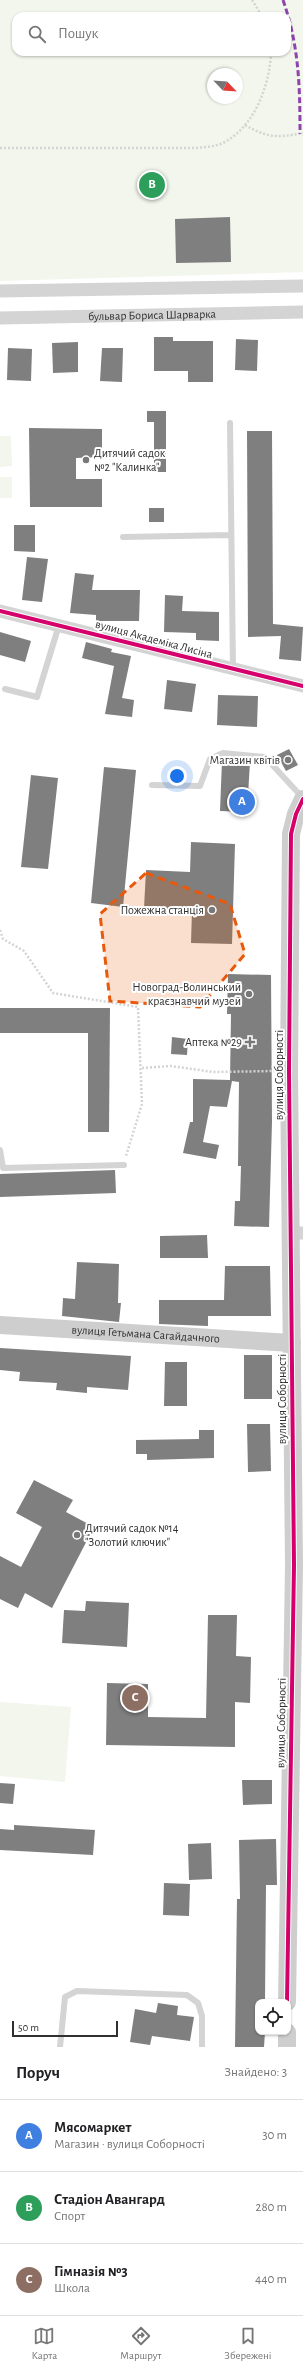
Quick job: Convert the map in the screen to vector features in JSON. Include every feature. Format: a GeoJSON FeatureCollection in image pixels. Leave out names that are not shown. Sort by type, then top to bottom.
{"type":"FeatureCollection","features":[{"type":"Feature","properties":{"kind":"street"},"geometry":{"type":"LineString","coordinates":[[0,291],[303,286]]}},
{"type":"Feature","properties":{"kind":"street","name":"бульвар Бориса Шарварка"},"geometry":{"type":"LineString","coordinates":[[0,318],[303,312]]}},
{"type":"Feature","properties":{"kind":"street","name":"вулиця Академіка Лисіна"},"geometry":{"type":"LineString","coordinates":[[0,611],[60,624],[233,670],[303,686]]}},
{"type":"Feature","properties":{"kind":"street","name":"вулиця Соборності"},"geometry":{"type":"LineString","coordinates":[[287,1999],[294,1565],[292,1344],[297,1233],[289,1071],[291,834],[296,814],[303,799]]}},
{"type":"Feature","properties":{"kind":"street","name":"вулиця Гетьмана Сагайдачного"},"geometry":{"type":"LineString","coordinates":[[0,1325],[292,1344]]}},
{"type":"Feature","properties":{"kind":"street"},"geometry":{"type":"LineString","coordinates":[[287,2035],[287,2047]]}},
{"type":"Feature","properties":{"kind":"lane"},"geometry":{"type":"LineString","coordinates":[[230,423],[233,670]]}},
{"type":"Feature","properties":{"kind":"lane"},"geometry":{"type":"LineString","coordinates":[[123,537],[231,535]]}},
{"type":"Feature","properties":{"kind":"lane"},"geometry":{"type":"LineString","coordinates":[[5,690],[37,697],[60,624]]}},
{"type":"Feature","properties":{"kind":"lane"},"geometry":{"type":"LineString","coordinates":[[152,785],[200,786],[210,759],[223,753],[265,757],[303,799]]}},
{"type":"Feature","properties":{"kind":"lane"},"geometry":{"type":"LineString","coordinates":[[0,1150],[3,1168],[124,1165]]}},
{"type":"Feature","properties":{"kind":"lane"},"geometry":{"type":"LineString","coordinates":[[60,2047],[65,1997],[76,1991],[187,1995],[198,2003],[202,2016],[202,2047]]}},
{"type":"Feature","properties":{"kind":"path"},"geometry":{"type":"LineString","coordinates":[[252,0],[260,12]]}},
{"type":"Feature","properties":{"kind":"path"},"geometry":{"type":"LineString","coordinates":[[0,148],[210,147],[228,141],[245,125],[261,98],[267,82],[270,56]]}},
{"type":"Feature","properties":{"kind":"path"},"geometry":{"type":"LineString","coordinates":[[245,125],[266,136],[286,137],[303,133]]}},
{"type":"Feature","properties":{"kind":"path"},"geometry":{"type":"LineString","coordinates":[[0,930],[3,939],[24,951],[53,993],[138,1007],[142,1068],[142,1104],[124,1165]]}},
{"type":"Feature","properties":{"kind":"path"},"geometry":{"type":"LineString","coordinates":[[142,1068],[171,1066],[212,1072],[289,1071]]}},
{"type":"Feature","properties":{"kind":"highlighted area"},"geometry":{"type":"Polygon","coordinates":[[[146,873],[230,904],[245,954],[200,1007],[110,1001],[100,914],[146,873]]]}},
{"type":"Feature","properties":{"kind":"shaded area"},"geometry":{"type":"Polygon","coordinates":[[[0,0],[303,0],[303,272],[0,281],[0,0]]]}},
{"type":"Feature","properties":{"kind":"shaded area"},"geometry":{"type":"Polygon","coordinates":[[[0,436],[11,436],[12,466],[0,467],[0,436]]]}},
{"type":"Feature","properties":{"kind":"shaded area"},"geometry":{"type":"Polygon","coordinates":[[[0,477],[12,477],[12,498],[0,498],[0,477]]]}},
{"type":"Feature","properties":{"kind":"shaded area"},"geometry":{"type":"Polygon","coordinates":[[[0,1702],[71,1707],[65,1782],[0,1776],[0,1702]]]}},
{"type":"Feature","properties":{"kind":"building"},"geometry":{"type":"Polygon","coordinates":[[[230,217],[231,262],[176,263],[175,219],[230,217]]]}},
{"type":"Feature","properties":{"kind":"building"},"geometry":{"type":"Polygon","coordinates":[[[154,337],[173,337],[173,341],[213,341],[213,382],[188,382],[188,371],[154,371],[154,337]]]}},
{"type":"Feature","properties":{"kind":"building"},"geometry":{"type":"Polygon","coordinates":[[[236,339],[258,340],[257,371],[235,370],[236,339]]]}},
{"type":"Feature","properties":{"kind":"building"},"geometry":{"type":"Polygon","coordinates":[[[78,342],[78,372],[53,373],[52,343],[78,342]]]}},
{"type":"Feature","properties":{"kind":"building"},"geometry":{"type":"Polygon","coordinates":[[[8,348],[32,349],[31,381],[7,380],[8,348]]]}},
{"type":"Feature","properties":{"kind":"building"},"geometry":{"type":"Polygon","coordinates":[[[102,348],[123,348],[122,382],[100,381],[102,348]]]}},
{"type":"Feature","properties":{"kind":"building"},"geometry":{"type":"Polygon","coordinates":[[[147,411],[166,411],[166,472],[154,472],[154,422],[147,422],[147,411]]]}},
{"type":"Feature","properties":{"kind":"building"},"geometry":{"type":"Polygon","coordinates":[[[29,428],[102,429],[102,457],[76,458],[76,479],[102,479],[102,507],[30,507],[29,428]]]}},
{"type":"Feature","properties":{"kind":"building"},"geometry":{"type":"Polygon","coordinates":[[[247,431],[272,431],[273,624],[303,627],[301,661],[279,659],[281,636],[248,637],[247,431]]]}},
{"type":"Feature","properties":{"kind":"building"},"geometry":{"type":"Polygon","coordinates":[[[149,508],[164,508],[164,522],[149,522],[149,508]]]}},
{"type":"Feature","properties":{"kind":"building"},"geometry":{"type":"Polygon","coordinates":[[[14,525],[35,525],[35,552],[14,551],[14,525]]]}},
{"type":"Feature","properties":{"kind":"building"},"geometry":{"type":"Polygon","coordinates":[[[27,557],[48,559],[42,602],[22,600],[27,557]]]}},
{"type":"Feature","properties":{"kind":"building"},"geometry":{"type":"Polygon","coordinates":[[[75,573],[94,575],[92,590],[140,590],[139,621],[96,621],[96,615],[70,613],[75,573]]]}},
{"type":"Feature","properties":{"kind":"building"},"geometry":{"type":"Polygon","coordinates":[[[165,595],[183,596],[182,611],[219,612],[219,641],[196,640],[196,633],[164,632],[165,595]]]}},
{"type":"Feature","properties":{"kind":"building"},"geometry":{"type":"Polygon","coordinates":[[[0,632],[31,641],[25,662],[0,655],[0,632]]]}},
{"type":"Feature","properties":{"kind":"building"},"geometry":{"type":"Polygon","coordinates":[[[86,642],[112,649],[111,652],[131,656],[122,698],[134,700],[132,717],[105,714],[114,666],[82,658],[86,642]]]}},
{"type":"Feature","properties":{"kind":"building"},"geometry":{"type":"Polygon","coordinates":[[[167,680],[196,684],[192,712],[164,709],[167,680]]]}},
{"type":"Feature","properties":{"kind":"building"},"geometry":{"type":"Polygon","coordinates":[[[218,695],[258,696],[257,727],[217,725],[218,695]]]}},
{"type":"Feature","properties":{"kind":"building","name":"Магазин квітів"},"geometry":{"type":"Polygon","coordinates":[[[289,749],[298,765],[286,771],[277,755],[289,749]]]}},
{"type":"Feature","properties":{"kind":"building"},"geometry":{"type":"Polygon","coordinates":[[[222,761],[250,762],[247,812],[220,811],[222,761]]]}},
{"type":"Feature","properties":{"kind":"building"},"geometry":{"type":"Polygon","coordinates":[[[104,767],[136,770],[123,907],[91,903],[104,767]]]}},
{"type":"Feature","properties":{"kind":"building"},"geometry":{"type":"Polygon","coordinates":[[[31,775],[58,778],[48,869],[21,867],[31,775]]]}},
{"type":"Feature","properties":{"kind":"building"},"geometry":{"type":"Polygon","coordinates":[[[191,842],[235,844],[232,944],[191,943],[192,910],[144,908],[146,870],[190,872],[191,842]]]}},
{"type":"Feature","properties":{"kind":"building"},"geometry":{"type":"Polygon","coordinates":[[[228,974],[271,975],[272,1122],[269,1227],[234,1226],[235,1201],[240,1201],[241,1166],[238,1166],[239,1082],[232,1081],[227,1107],[210,1106],[203,1142],[219,1145],[216,1159],[183,1153],[190,1122],[193,1122],[193,1079],[230,1080],[231,1014],[227,1014],[228,974]]]}},
{"type":"Feature","properties":{"kind":"building"},"geometry":{"type":"Polygon","coordinates":[[[0,1008],[110,1008],[109,1132],[88,1132],[88,1033],[0,1033],[0,1008]]]}},
{"type":"Feature","properties":{"kind":"building"},"geometry":{"type":"Polygon","coordinates":[[[172,1037],[188,1039],[187,1055],[171,1054],[172,1037]]]}},
{"type":"Feature","properties":{"kind":"building"},"geometry":{"type":"Polygon","coordinates":[[[115,1170],[116,1193],[0,1197],[0,1174],[115,1170]]]}},
{"type":"Feature","properties":{"kind":"building"},"geometry":{"type":"Polygon","coordinates":[[[207,1235],[208,1258],[160,1258],[160,1236],[207,1235]]]}},
{"type":"Feature","properties":{"kind":"building"},"geometry":{"type":"Polygon","coordinates":[[[77,1262],[119,1264],[118,1303],[121,1303],[119,1322],[62,1316],[63,1298],[75,1299],[77,1262]]]}},
{"type":"Feature","properties":{"kind":"building"},"geometry":{"type":"Polygon","coordinates":[[[225,1266],[270,1266],[271,1316],[208,1316],[208,1326],[159,1324],[159,1300],[224,1300],[225,1266]]]}},
{"type":"Feature","properties":{"kind":"building"},"geometry":{"type":"Polygon","coordinates":[[[0,1348],[131,1356],[128,1390],[87,1387],[87,1393],[56,1390],[57,1383],[19,1381],[20,1372],[0,1370],[0,1348]]]}},
{"type":"Feature","properties":{"kind":"building"},"geometry":{"type":"Polygon","coordinates":[[[244,1355],[272,1355],[272,1399],[244,1399],[244,1355]]]}},
{"type":"Feature","properties":{"kind":"building"},"geometry":{"type":"Polygon","coordinates":[[[165,1362],[187,1362],[187,1406],[164,1406],[165,1362]]]}},
{"type":"Feature","properties":{"kind":"building"},"geometry":{"type":"Polygon","coordinates":[[[247,1424],[270,1424],[271,1471],[248,1472],[247,1424]]]}},
{"type":"Feature","properties":{"kind":"building"},"geometry":{"type":"Polygon","coordinates":[[[199,1430],[214,1430],[214,1458],[147,1460],[147,1454],[136,1454],[136,1440],[199,1439],[199,1430]]]}},
{"type":"Feature","properties":{"kind":"building"},"geometry":{"type":"Polygon","coordinates":[[[34,1480],[73,1500],[66,1512],[94,1527],[52,1608],[25,1593],[18,1608],[0,1599],[0,1556],[21,1567],[42,1527],[16,1513],[34,1480]]]}},
{"type":"Feature","properties":{"kind":"building"},"geometry":{"type":"Polygon","coordinates":[[[86,1601],[129,1603],[127,1647],[62,1643],[64,1610],[85,1611],[86,1601]]]}},
{"type":"Feature","properties":{"kind":"building"},"geometry":{"type":"Polygon","coordinates":[[[208,1615],[237,1615],[236,1656],[251,1657],[250,1703],[235,1702],[235,1747],[106,1745],[107,1683],[148,1684],[148,1717],[206,1718],[208,1615]]]}},
{"type":"Feature","properties":{"kind":"building"},"geometry":{"type":"Polygon","coordinates":[[[242,1780],[272,1780],[272,1804],[243,1805],[242,1780]]]}},
{"type":"Feature","properties":{"kind":"building"},"geometry":{"type":"Polygon","coordinates":[[[0,1783],[15,1784],[13,1804],[0,1803],[0,1783]]]}},
{"type":"Feature","properties":{"kind":"building"},"geometry":{"type":"Polygon","coordinates":[[[14,1825],[95,1830],[93,1855],[0,1850],[0,1829],[14,1830],[14,1825]]]}},
{"type":"Feature","properties":{"kind":"building"},"geometry":{"type":"Polygon","coordinates":[[[276,1839],[277,1885],[266,1885],[265,1999],[255,1999],[255,2035],[265,2035],[264,2047],[235,2047],[237,1899],[240,1899],[239,1840],[276,1839]]]}},
{"type":"Feature","properties":{"kind":"building"},"geometry":{"type":"Polygon","coordinates":[[[211,1843],[212,1879],[189,1880],[188,1844],[211,1843]]]}},
{"type":"Feature","properties":{"kind":"building"},"geometry":{"type":"Polygon","coordinates":[[[164,1883],[190,1884],[189,1916],[163,1915],[164,1883]]]}},
{"type":"Feature","properties":{"kind":"building"},"geometry":{"type":"Polygon","coordinates":[[[158,2003],[178,2006],[177,2015],[194,2017],[190,2041],[152,2036],[150,2045],[130,2042],[135,2009],[156,2013],[158,2003]]]}},
{"type":"Feature","properties":{"kind":"marked path"},"geometry":{"type":"LineString","coordinates":[[283,0],[287,12]]}},
{"type":"Feature","properties":{"kind":"marked path"},"geometry":{"type":"LineString","coordinates":[[291,30],[298,66],[300,134]]}},
{"type":"Feature","properties":{"kind":"cycle path"},"geometry":{"type":"LineString","coordinates":[[0,611],[303,686]]}},
{"type":"Feature","properties":{"kind":"cycle path"},"geometry":{"type":"LineString","coordinates":[[287,1999],[294,1565],[289,1071],[291,834],[296,814],[303,799]]}},
{"type":"Feature","properties":{"kind":"place","name":"Стадіон Авангард"},"geometry":{"type":"Point","coordinates":[152,185]}},
{"type":"Feature","properties":{"kind":"place","name":"Дитячий садок №2 \"Калинка\""},"geometry":{"type":"Point","coordinates":[86,460]}},
{"type":"Feature","properties":{"kind":"place","name":"Магазин квітів"},"geometry":{"type":"Point","coordinates":[288,760]}},
{"type":"Feature","properties":{"kind":"place","name":"Мясомаркет"},"geometry":{"type":"Point","coordinates":[242,802]}},
{"type":"Feature","properties":{"kind":"place","name":"Пожежна станція"},"geometry":{"type":"Point","coordinates":[212,910]}},
{"type":"Feature","properties":{"kind":"place","name":"Новоград-Волинський краєзнавчий музей"},"geometry":{"type":"Point","coordinates":[249,994]}},
{"type":"Feature","properties":{"kind":"place","name":"Аптека №29"},"geometry":{"type":"Point","coordinates":[250,1042]}},
{"type":"Feature","properties":{"kind":"place","name":"Дитячий садок №14 \"Золотий ключик\""},"geometry":{"type":"Point","coordinates":[77,1535]}},
{"type":"Feature","properties":{"kind":"place","name":"Гімназія №3"},"geometry":{"type":"Point","coordinates":[135,1698]}}]}
